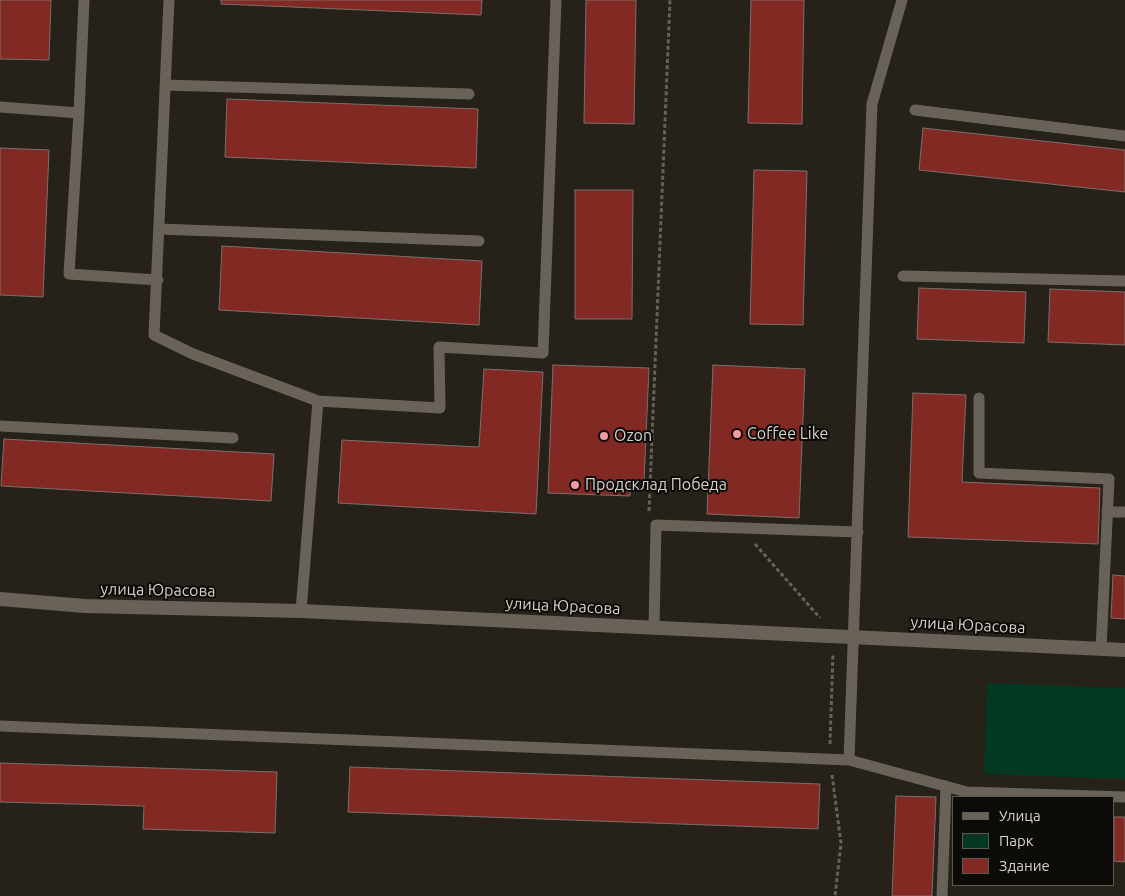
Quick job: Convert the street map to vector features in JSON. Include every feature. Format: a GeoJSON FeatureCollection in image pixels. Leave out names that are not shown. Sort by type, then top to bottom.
{"type":"FeatureCollection","features":[{"type":"Feature","properties":{"kind":"street","name":"улица Юрасова"},"geometry":{"type":"LineString","coordinates":[[0,599],[85,606],[301,611],[1125,650]]}},
{"type":"Feature","properties":{"kind":"lane"},"geometry":{"type":"LineString","coordinates":[[84,0],[69,274],[158,280]]}},
{"type":"Feature","properties":{"kind":"lane"},"geometry":{"type":"LineString","coordinates":[[169,0],[158,280],[154,335],[192,354],[318,401],[440,408],[439,347],[543,353],[556,0]]}},
{"type":"Feature","properties":{"kind":"lane"},"geometry":{"type":"LineString","coordinates":[[849,760],[855,637],[872,104],[902,0]]}},
{"type":"Feature","properties":{"kind":"lane"},"geometry":{"type":"LineString","coordinates":[[165,85],[469,94]]}},
{"type":"Feature","properties":{"kind":"lane"},"geometry":{"type":"LineString","coordinates":[[0,107],[79,112]]}},
{"type":"Feature","properties":{"kind":"lane"},"geometry":{"type":"LineString","coordinates":[[915,110],[1125,136]]}},
{"type":"Feature","properties":{"kind":"lane"},"geometry":{"type":"LineString","coordinates":[[160,229],[479,241]]}},
{"type":"Feature","properties":{"kind":"lane"},"geometry":{"type":"LineString","coordinates":[[903,276],[1125,281]]}},
{"type":"Feature","properties":{"kind":"lane"},"geometry":{"type":"LineString","coordinates":[[979,398],[979,473],[1108,479],[1101,649]]}},
{"type":"Feature","properties":{"kind":"lane"},"geometry":{"type":"LineString","coordinates":[[301,611],[318,401]]}},
{"type":"Feature","properties":{"kind":"lane"},"geometry":{"type":"LineString","coordinates":[[0,426],[233,438]]}},
{"type":"Feature","properties":{"kind":"lane"},"geometry":{"type":"LineString","coordinates":[[1107,512],[1125,512]]}},
{"type":"Feature","properties":{"kind":"lane"},"geometry":{"type":"LineString","coordinates":[[654,628],[656,525],[858,532]]}},
{"type":"Feature","properties":{"kind":"lane"},"geometry":{"type":"LineString","coordinates":[[0,726],[849,760],[967,792],[1093,796]]}},
{"type":"Feature","properties":{"kind":"lane"},"geometry":{"type":"LineString","coordinates":[[942,896],[946,786]]}},
{"type":"Feature","properties":{"kind":"path"},"geometry":{"type":"LineString","coordinates":[[656,525],[649,511],[670,0]]}},
{"type":"Feature","properties":{"kind":"path"},"geometry":{"type":"LineString","coordinates":[[741,528],[808,603],[833,636],[830,760],[841,843],[835,896]]}},
{"type":"Feature","properties":{"kind":"green space"},"geometry":{"type":"Polygon","coordinates":[[[987,683],[1125,688],[1125,779],[984,774],[987,683]]]}},
{"type":"Feature","properties":{"kind":"building"},"geometry":{"type":"Polygon","coordinates":[[[0,0],[51,0],[49,60],[0,59],[0,0]]]}},
{"type":"Feature","properties":{"kind":"building"},"geometry":{"type":"Polygon","coordinates":[[[221,0],[482,0],[481,15],[221,4],[221,0]]]}},
{"type":"Feature","properties":{"kind":"building"},"geometry":{"type":"Polygon","coordinates":[[[586,0],[636,0],[634,124],[584,123],[586,0]]]}},
{"type":"Feature","properties":{"kind":"building"},"geometry":{"type":"Polygon","coordinates":[[[751,0],[804,0],[802,124],[748,123],[751,0]]]}},
{"type":"Feature","properties":{"kind":"building"},"geometry":{"type":"Polygon","coordinates":[[[227,99],[478,109],[476,168],[225,157],[227,99]]]}},
{"type":"Feature","properties":{"kind":"building"},"geometry":{"type":"Polygon","coordinates":[[[923,128],[1125,150],[1125,192],[919,170],[923,128]]]}},
{"type":"Feature","properties":{"kind":"building"},"geometry":{"type":"Polygon","coordinates":[[[0,148],[49,150],[43,297],[0,295],[0,148]]]}},
{"type":"Feature","properties":{"kind":"building"},"geometry":{"type":"Polygon","coordinates":[[[754,170],[807,171],[803,325],[750,324],[754,170]]]}},
{"type":"Feature","properties":{"kind":"building"},"geometry":{"type":"Polygon","coordinates":[[[575,190],[633,190],[632,319],[575,319],[575,190]]]}},
{"type":"Feature","properties":{"kind":"building"},"geometry":{"type":"Polygon","coordinates":[[[222,246],[482,261],[479,325],[219,310],[222,246]]]}},
{"type":"Feature","properties":{"kind":"building"},"geometry":{"type":"Polygon","coordinates":[[[919,288],[1026,292],[1024,343],[917,339],[919,288]]]}},
{"type":"Feature","properties":{"kind":"building"},"geometry":{"type":"Polygon","coordinates":[[[1050,289],[1125,292],[1125,345],[1048,342],[1050,289]]]}},
{"type":"Feature","properties":{"kind":"building"},"geometry":{"type":"Polygon","coordinates":[[[553,365],[649,368],[644,481],[631,480],[630,496],[548,493],[553,365]]]}},
{"type":"Feature","properties":{"kind":"building"},"geometry":{"type":"Polygon","coordinates":[[[713,365],[805,369],[799,518],[707,514],[713,365]]]}},
{"type":"Feature","properties":{"kind":"building"},"geometry":{"type":"Polygon","coordinates":[[[484,369],[543,372],[536,514],[338,503],[342,440],[479,447],[484,369]]]}},
{"type":"Feature","properties":{"kind":"building"},"geometry":{"type":"Polygon","coordinates":[[[913,393],[966,395],[962,482],[1100,488],[1098,544],[908,537],[913,393]]]}},
{"type":"Feature","properties":{"kind":"building"},"geometry":{"type":"Polygon","coordinates":[[[4,439],[274,454],[271,501],[1,486],[4,439]]]}},
{"type":"Feature","properties":{"kind":"building"},"geometry":{"type":"Polygon","coordinates":[[[1113,575],[1125,576],[1125,619],[1111,618],[1113,575]]]}},
{"type":"Feature","properties":{"kind":"building"},"geometry":{"type":"Polygon","coordinates":[[[0,763],[277,772],[275,833],[143,829],[144,806],[0,802],[0,763]]]}},
{"type":"Feature","properties":{"kind":"building"},"geometry":{"type":"Polygon","coordinates":[[[350,767],[820,784],[818,829],[348,812],[350,767]]]}},
{"type":"Feature","properties":{"kind":"building"},"geometry":{"type":"Polygon","coordinates":[[[896,796],[936,797],[932,896],[892,896],[896,796]]]}},
{"type":"Feature","properties":{"kind":"building"},"geometry":{"type":"Polygon","coordinates":[[[1115,817],[1125,817],[1125,862],[1115,861],[1115,817]]]}},
{"type":"Feature","properties":{"kind":"place","name":"Coffee Like"},"geometry":{"type":"Point","coordinates":[737,434]}},
{"type":"Feature","properties":{"kind":"place","name":"Ozon"},"geometry":{"type":"Point","coordinates":[604,436]}},
{"type":"Feature","properties":{"kind":"place","name":"Продсклад Победа"},"geometry":{"type":"Point","coordinates":[575,485]}}]}
